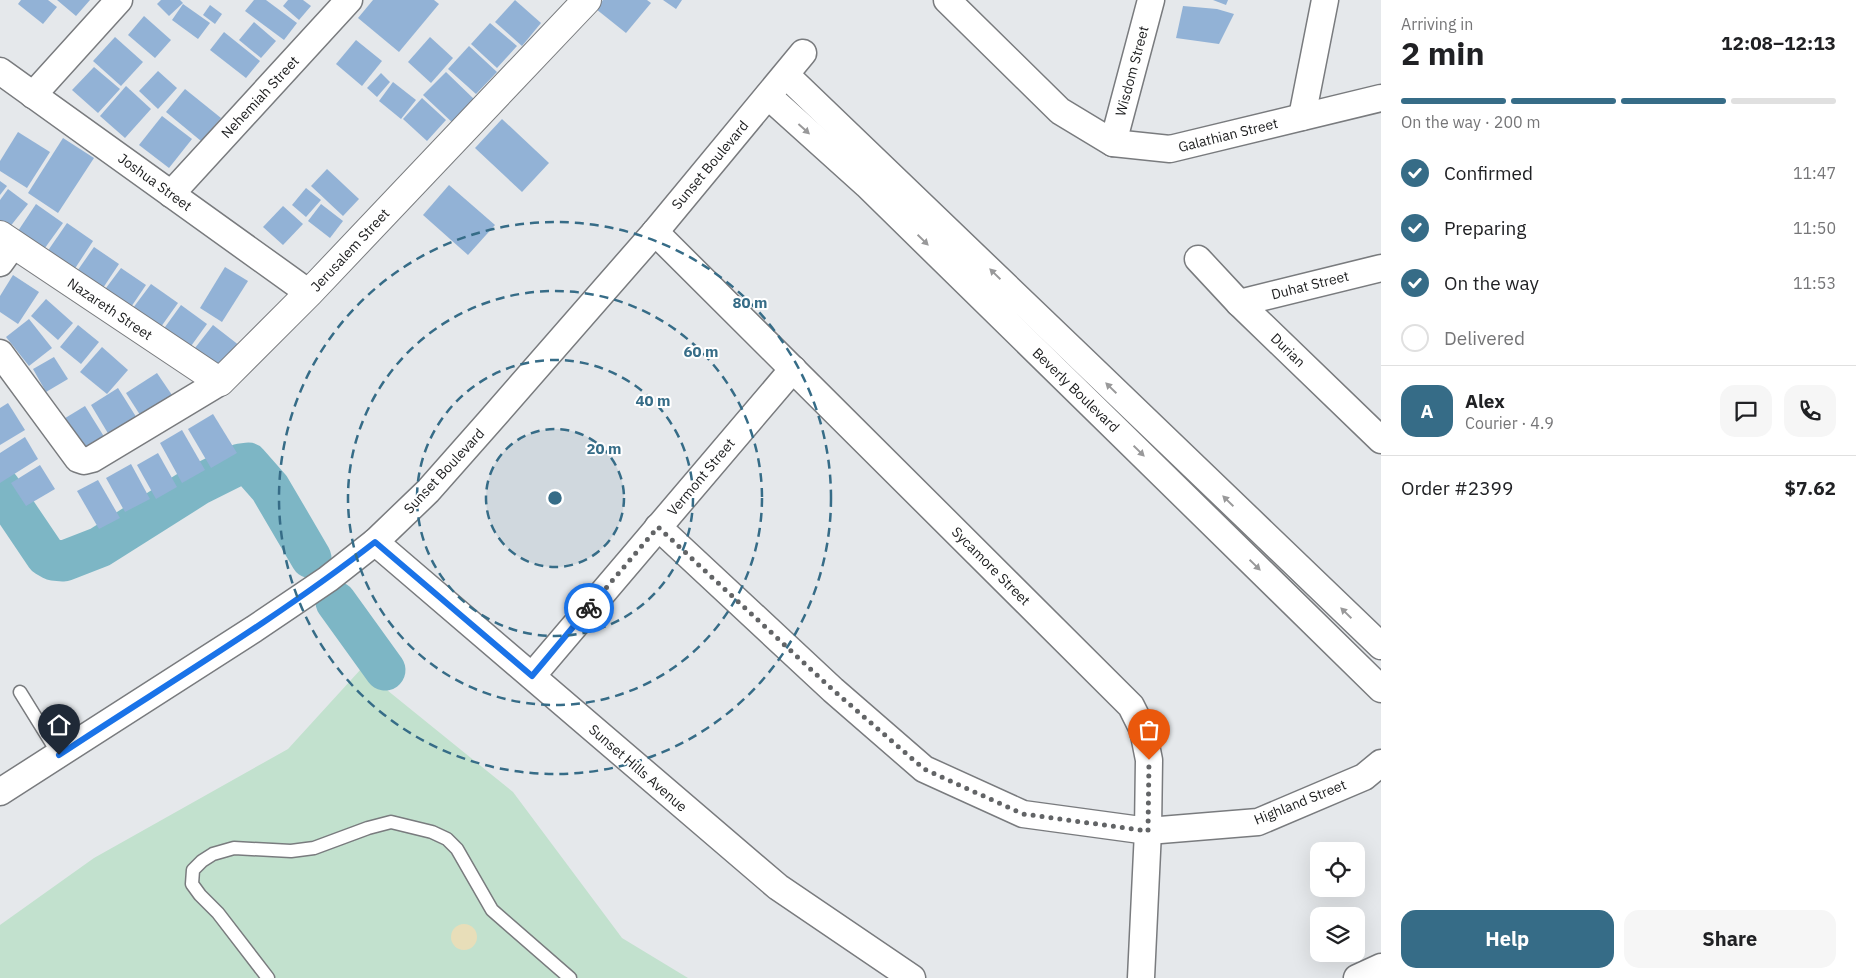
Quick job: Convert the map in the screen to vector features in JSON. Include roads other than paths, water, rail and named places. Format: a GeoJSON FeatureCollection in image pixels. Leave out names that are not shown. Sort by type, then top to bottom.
{"type":"FeatureCollection","features":[{"type":"Feature","properties":{"kind":"street"},"geometry":{"type":"LineString","coordinates":[[33,94],[119,0]]}},
{"type":"Feature","properties":{"kind":"street","name":"Nehemiah Street"},"geometry":{"type":"LineString","coordinates":[[171,194],[349,0]]}},
{"type":"Feature","properties":{"kind":"street","name":"Jerusalem Street"},"geometry":{"type":"LineString","coordinates":[[0,354],[78,459],[84,462],[92,460],[220,382],[309,293],[587,0]]}},
{"type":"Feature","properties":{"kind":"street","name":"Galathian Street"},"geometry":{"type":"LineString","coordinates":[[947,0],[1060,111],[1113,143],[1170,149],[1381,98]]}},
{"type":"Feature","properties":{"kind":"street","name":"Wisdom Street"},"geometry":{"type":"LineString","coordinates":[[1113,143],[1151,0]]}},
{"type":"Feature","properties":{"kind":"street"},"geometry":{"type":"LineString","coordinates":[[1302,117],[1325,0]]}},
{"type":"Feature","properties":{"kind":"street","name":"Sunset Boulevard"},"geometry":{"type":"LineString","coordinates":[[0,792],[254,629],[328,578],[375,542],[428,491],[655,232],[803,53]]}},
{"type":"Feature","properties":{"kind":"street","name":"Joshua Street"},"geometry":{"type":"LineString","coordinates":[[0,71],[309,293]]}},
{"type":"Feature","properties":{"kind":"street","name":"Beverly Boulevard"},"geometry":{"type":"LineString","coordinates":[[786,75],[1167,443],[1381,646]]}},
{"type":"Feature","properties":{"kind":"street","name":"Beverly Boulevard"},"geometry":{"type":"LineString","coordinates":[[768,96],[867,185],[1381,689]]}},
{"type":"Feature","properties":{"kind":"street","name":"Sycamore Street"},"geometry":{"type":"LineString","coordinates":[[655,232],[1131,706],[1143,730],[1149,760],[1148,831],[1141,978]]}},
{"type":"Feature","properties":{"kind":"street","name":"Nazareth Street"},"geometry":{"type":"LineString","coordinates":[[4,248],[220,382]]}},
{"type":"Feature","properties":{"kind":"street","name":"Durian"},"geometry":{"type":"LineString","coordinates":[[1198,259],[1239,303],[1381,440]]}},
{"type":"Feature","properties":{"kind":"street","name":"Duhat Street"},"geometry":{"type":"LineString","coordinates":[[1239,303],[1381,268]]}},
{"type":"Feature","properties":{"kind":"street","name":"Vermont Street"},"geometry":{"type":"LineString","coordinates":[[532,676],[793,369]]}},
{"type":"Feature","properties":{"kind":"street","name":"Highland Street"},"geometry":{"type":"LineString","coordinates":[[658,527],[833,690],[924,769],[1023,814],[1148,831],[1258,822],[1364,776],[1381,763]]}},
{"type":"Feature","properties":{"kind":"street","name":"Sunset Hills Avenue"},"geometry":{"type":"LineString","coordinates":[[375,542],[778,887],[912,978]]}},
{"type":"Feature","properties":{"kind":"street"},"geometry":{"type":"LineString","coordinates":[[1357,978],[1381,966]]}},
{"type":"Feature","properties":{"kind":"lane"},"geometry":{"type":"LineString","coordinates":[[20,692],[59,755]]}},
{"type":"Feature","properties":{"kind":"lane"},"geometry":{"type":"LineString","coordinates":[[268,978],[218,913],[192,884],[193,870],[202,861],[214,854],[234,848],[291,851],[314,848],[368,828],[391,822],[432,832],[447,839],[457,849],[492,910],[501,920],[570,978]]}},
{"type":"Feature","properties":{"kind":"waterway"},"geometry":{"type":"LineString","coordinates":[[0,488],[46,556],[53,560],[64,561],[100,547],[198,485],[240,464],[248,463],[270,488],[311,558]]}},
{"type":"Feature","properties":{"kind":"waterway"},"geometry":{"type":"LineString","coordinates":[[336,602],[385,670]]}}]}
